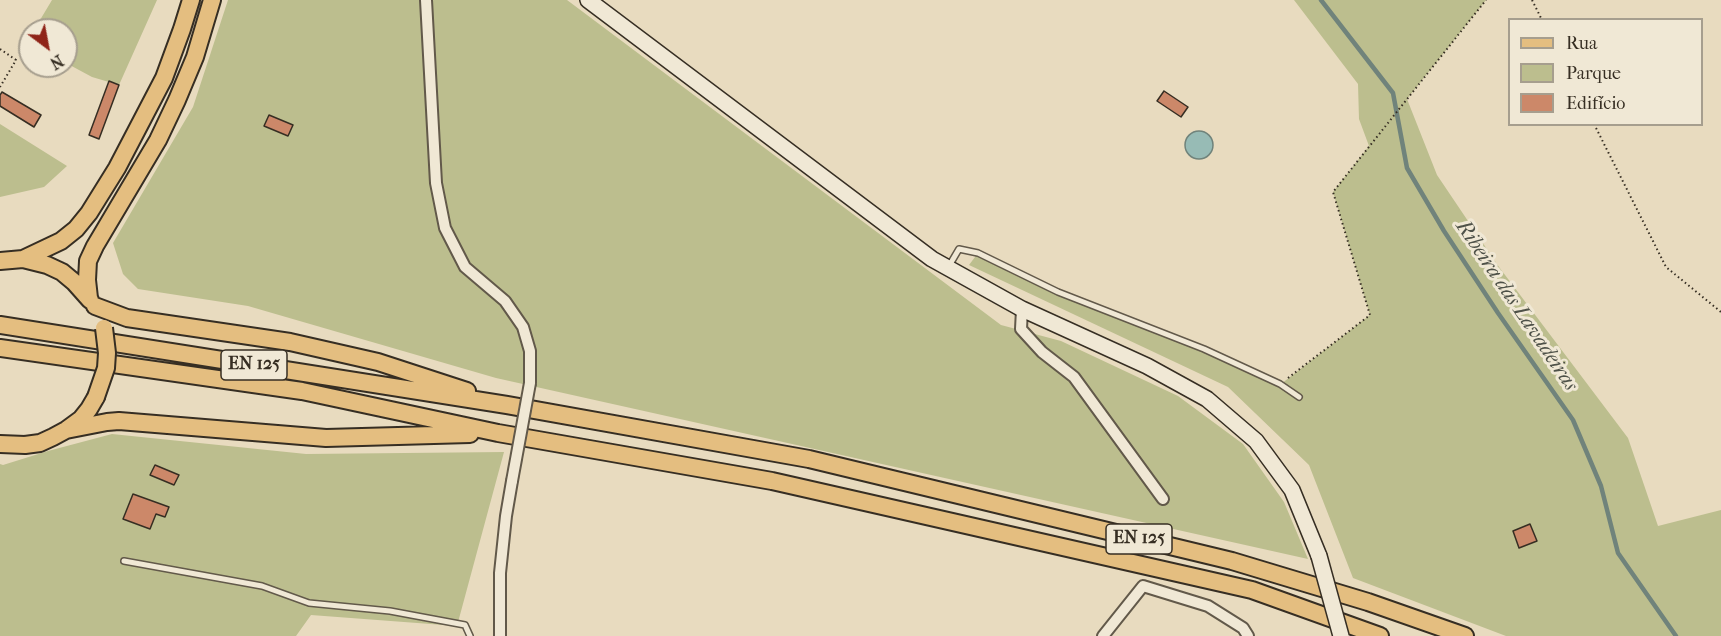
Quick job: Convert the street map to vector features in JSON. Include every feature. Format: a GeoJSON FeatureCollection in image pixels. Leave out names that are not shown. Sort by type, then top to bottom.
{"type":"FeatureCollection","features":[{"type":"Feature","properties":{"kind":"main road"},"geometry":{"type":"LineString","coordinates":[[0,261],[23,259],[61,241],[76,229],[89,213],[117,168],[164,78],[191,0]]}},
{"type":"Feature","properties":{"kind":"main road"},"geometry":{"type":"LineString","coordinates":[[0,444],[25,445],[40,442],[66,430],[81,419],[96,397],[106,368],[107,353],[104,327],[92,302],[87,280],[88,261],[94,246],[158,141],[195,57],[212,0]]}},
{"type":"Feature","properties":{"kind":"main road"},"geometry":{"type":"LineString","coordinates":[[23,259],[62,272],[92,302],[113,314],[290,342],[378,362],[507,405]]}},
{"type":"Feature","properties":{"kind":"main road","name":"EN 125"},"geometry":{"type":"LineString","coordinates":[[0,325],[507,405],[809,459],[1220,558],[1368,602],[1465,636]]}},
{"type":"Feature","properties":{"kind":"main road","name":"EN 125"},"geometry":{"type":"LineString","coordinates":[[0,348],[302,391],[498,433],[772,481],[1241,587],[1380,636]]}},
{"type":"Feature","properties":{"kind":"main road"},"geometry":{"type":"LineString","coordinates":[[66,430],[119,421],[326,438],[498,433]]}},
{"type":"Feature","properties":{"kind":"street"},"geometry":{"type":"LineString","coordinates":[[426,0],[436,183],[445,228],[465,267],[505,301],[523,327],[530,351],[530,383],[506,516],[500,573],[500,636]]}},
{"type":"Feature","properties":{"kind":"street"},"geometry":{"type":"LineString","coordinates":[[588,0],[932,259],[1022,309],[1147,366],[1207,399],[1256,441],[1292,490],[1319,556],[1341,636]]}},
{"type":"Feature","properties":{"kind":"street"},"geometry":{"type":"LineString","coordinates":[[1022,309],[1021,329],[1042,352],[1074,377],[1163,499]]}},
{"type":"Feature","properties":{"kind":"street"},"geometry":{"type":"LineString","coordinates":[[1103,636],[1143,586],[1208,606],[1243,628],[1248,636]]}},
{"type":"Feature","properties":{"kind":"lane"},"geometry":{"type":"LineString","coordinates":[[948,268],[958,249],[978,253],[1058,292],[1204,349],[1280,384],[1299,397]]}},
{"type":"Feature","properties":{"kind":"lane"},"geometry":{"type":"LineString","coordinates":[[124,561],[262,586],[309,603],[390,611],[465,625],[470,636]]}},
{"type":"Feature","properties":{"kind":"path"},"geometry":{"type":"LineString","coordinates":[[1280,384],[1370,315],[1333,192],[1486,0]]}},
{"type":"Feature","properties":{"kind":"path"},"geometry":{"type":"LineString","coordinates":[[1532,0],[1541,18]]}},
{"type":"Feature","properties":{"kind":"path"},"geometry":{"type":"LineString","coordinates":[[0,49],[16,60],[0,87]]}},
{"type":"Feature","properties":{"kind":"path"},"geometry":{"type":"LineString","coordinates":[[1595,126],[1666,267],[1721,312]]}},
{"type":"Feature","properties":{"kind":"green space"},"geometry":{"type":"Polygon","coordinates":[[[52,0],[157,0],[119,85],[92,77],[78,69],[78,18],[41,18],[52,0]]]}},
{"type":"Feature","properties":{"kind":"green space"},"geometry":{"type":"Polygon","coordinates":[[[228,0],[567,0],[1001,325],[1061,341],[1178,396],[1243,444],[1284,502],[1308,559],[496,378],[248,306],[138,289],[123,274],[113,243],[193,107],[228,0]]]}},
{"type":"Feature","properties":{"kind":"green space"},"geometry":{"type":"Polygon","coordinates":[[[1294,0],[1486,0],[1407,99],[1437,175],[1499,267],[1628,438],[1658,526],[1721,510],[1721,636],[1506,636],[1353,578],[1309,465],[1228,387],[969,265],[978,253],[1058,292],[1204,349],[1281,384],[1370,315],[1333,192],[1369,146],[1359,119],[1358,84],[1294,0]]]}},
{"type":"Feature","properties":{"kind":"green space"},"geometry":{"type":"Polygon","coordinates":[[[0,124],[67,166],[44,187],[0,197],[0,124]]]}},
{"type":"Feature","properties":{"kind":"green space"},"geometry":{"type":"Polygon","coordinates":[[[112,434],[306,454],[504,452],[457,626],[311,615],[296,636],[0,636],[0,464],[112,434]]]}},
{"type":"Feature","properties":{"kind":"water"},"geometry":{"type":"Polygon","coordinates":[[[1199,131],[1209,135],[1213,145],[1209,155],[1199,159],[1189,155],[1185,145],[1189,135],[1199,131]]]}},
{"type":"Feature","properties":{"kind":"building"},"geometry":{"type":"Polygon","coordinates":[[[109,81],[119,85],[99,139],[89,135],[109,81]]]}},
{"type":"Feature","properties":{"kind":"building"},"geometry":{"type":"Polygon","coordinates":[[[1164,91],[1188,107],[1181,117],[1157,101],[1164,91]]]}},
{"type":"Feature","properties":{"kind":"building"},"geometry":{"type":"Polygon","coordinates":[[[2,92],[41,115],[34,127],[0,106],[2,92]]]}},
{"type":"Feature","properties":{"kind":"building"},"geometry":{"type":"Polygon","coordinates":[[[269,115],[293,125],[288,136],[264,126],[269,115]]]}},
{"type":"Feature","properties":{"kind":"building"},"geometry":{"type":"Polygon","coordinates":[[[155,465],[179,475],[174,485],[150,475],[155,465]]]}},
{"type":"Feature","properties":{"kind":"building"},"geometry":{"type":"Polygon","coordinates":[[[133,494],[169,507],[165,517],[156,514],[150,529],[123,519],[133,494]]]}},
{"type":"Feature","properties":{"kind":"building"},"geometry":{"type":"Polygon","coordinates":[[[1530,524],[1537,541],[1519,548],[1513,531],[1530,524]]]}},
{"type":"Feature","properties":{"kind":"waterway","name":"Ribeira das Lavadeiras"},"geometry":{"type":"LineString","coordinates":[[1321,0],[1393,93],[1407,168],[1444,231],[1498,313],[1573,420],[1601,486],[1618,553],[1676,636]]}}]}
